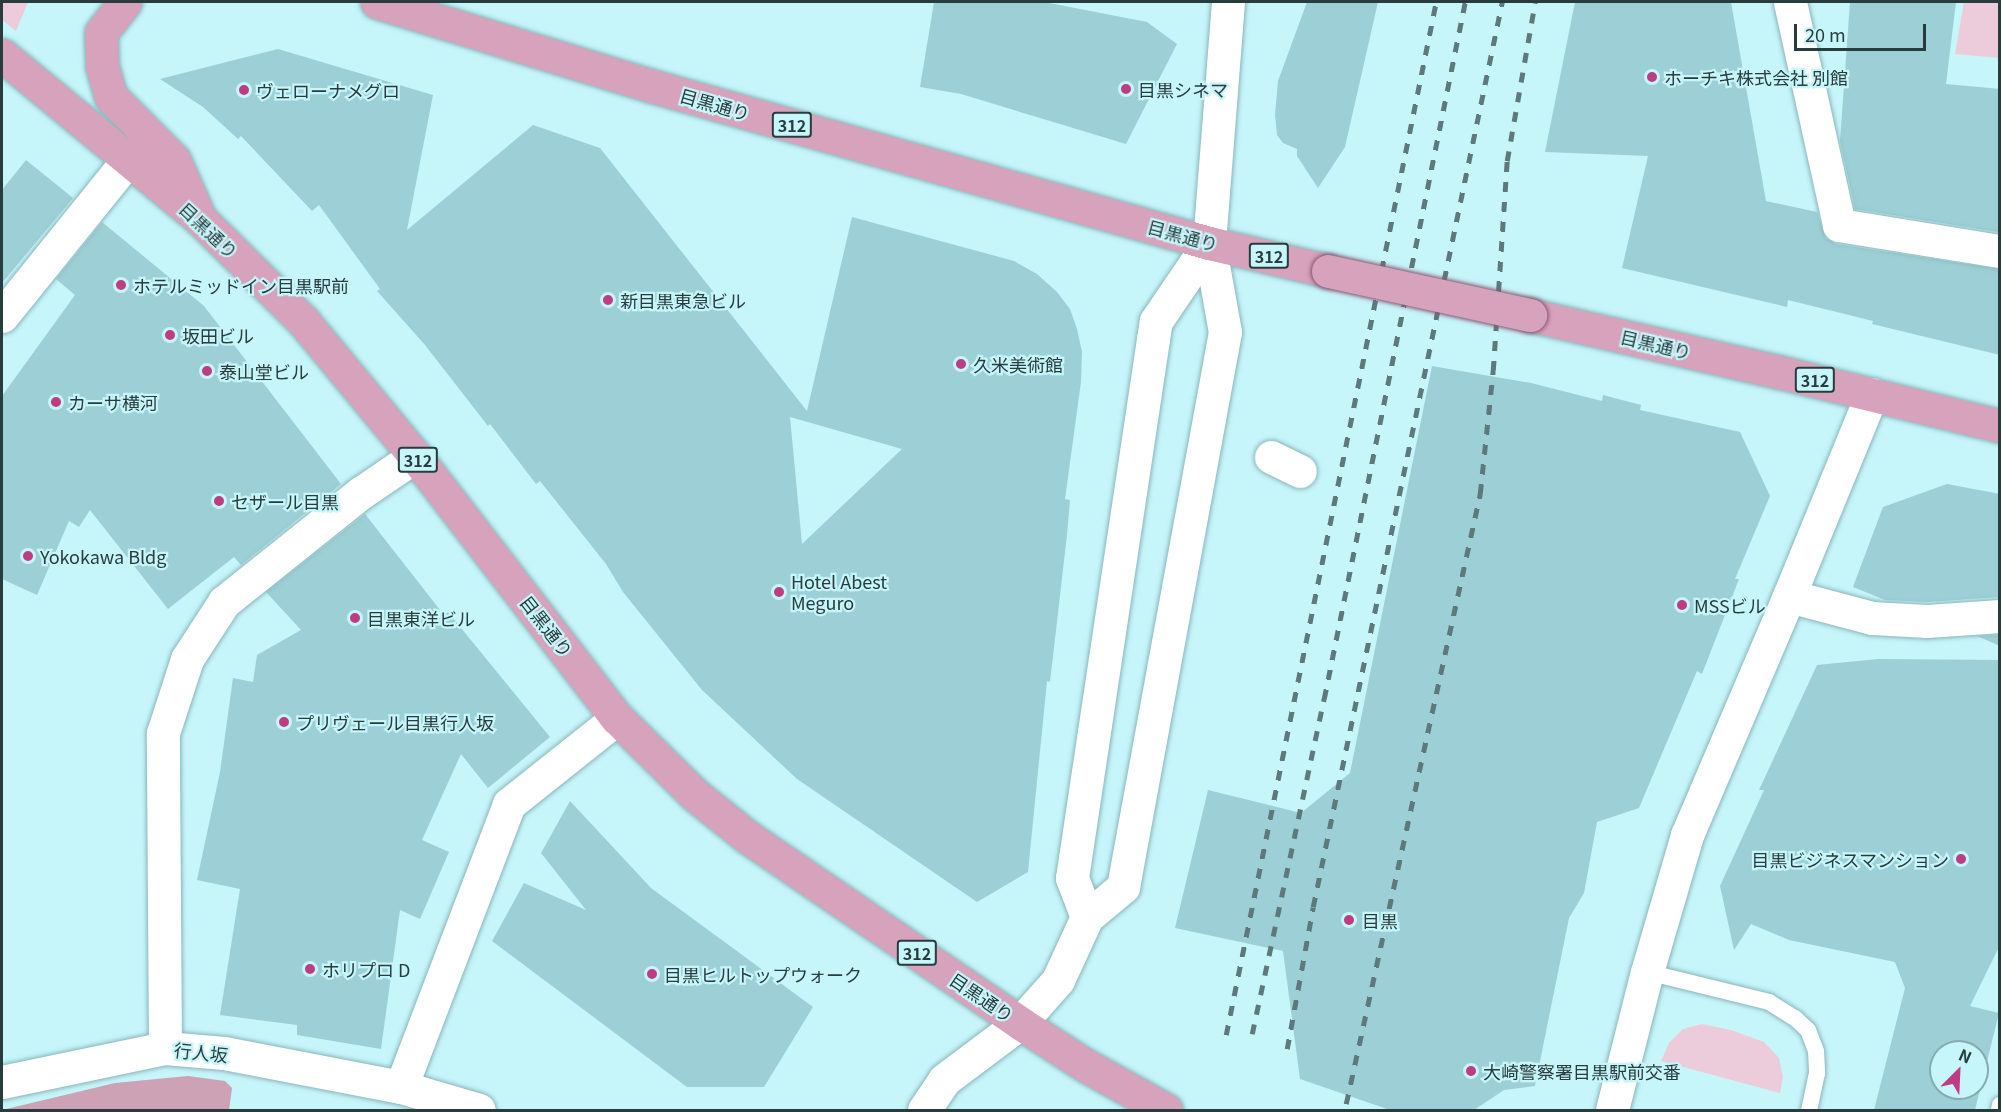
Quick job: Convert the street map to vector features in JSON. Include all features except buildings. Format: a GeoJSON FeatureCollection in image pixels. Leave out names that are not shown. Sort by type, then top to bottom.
{"type":"FeatureCollection","features":[{"type":"Feature","properties":{"kind":"main road"},"geometry":{"type":"LineString","coordinates":[[125,2],[101,33],[102,66],[111,97],[174,160],[200,219]]}},
{"type":"Feature","properties":{"kind":"main road","name":"目黒通り"},"geometry":{"type":"LineString","coordinates":[[377,2],[652,86],[1209,243],[1872,394],[2000,426]]}},
{"type":"Feature","properties":{"kind":"main road","name":"目黒通り"},"geometry":{"type":"LineString","coordinates":[[2,55],[200,219],[304,322],[415,456],[617,718],[694,794],[749,838],[1020,1023],[1085,1065],[1166,1110]]}},
{"type":"Feature","properties":{"kind":"street"},"geometry":{"type":"LineString","coordinates":[[924,1110],[944,1080],[1020,1023],[1058,980],[1087,917],[1123,887],[1225,332],[1209,243],[1228,2]]}},
{"type":"Feature","properties":{"kind":"street"},"geometry":{"type":"LineString","coordinates":[[1790,2],[1839,225],[2000,251]]}},
{"type":"Feature","properties":{"kind":"street"},"geometry":{"type":"LineString","coordinates":[[2,316],[128,160]]}},
{"type":"Feature","properties":{"kind":"street"},"geometry":{"type":"LineString","coordinates":[[1087,917],[1072,878],[1156,321],[1209,243]]}},
{"type":"Feature","properties":{"kind":"street"},"geometry":{"type":"LineString","coordinates":[[1611,1110],[1647,972],[1687,835],[1872,394]]}},
{"type":"Feature","properties":{"kind":"street"},"geometry":{"type":"LineString","coordinates":[[165,1048],[163,733],[187,659],[224,602],[362,492],[415,456]]}},
{"type":"Feature","properties":{"kind":"street"},"geometry":{"type":"LineString","coordinates":[[1271,457],[1300,471]]}},
{"type":"Feature","properties":{"kind":"street"},"geometry":{"type":"LineString","coordinates":[[1789,596],[1872,618],[1927,621],[2000,616]]}},
{"type":"Feature","properties":{"kind":"street"},"geometry":{"type":"LineString","coordinates":[[401,1087],[509,804],[617,718]]}},
{"type":"Feature","properties":{"kind":"street","name":"行人坂"},"geometry":{"type":"LineString","coordinates":[[2,1082],[165,1048],[224,1053],[401,1087],[479,1110]]}},
{"type":"Feature","properties":{"kind":"lane"},"geometry":{"type":"LineString","coordinates":[[1647,972],[1768,1002],[1795,1018],[1808,1030],[1816,1051],[1817,1073],[1809,1110]]}},
{"type":"Feature","properties":{"kind":"lane"},"geometry":{"type":"LineString","coordinates":[[1999,1110],[2000,1105]]}},
{"type":"Feature","properties":{"kind":"shaded area"},"geometry":{"type":"Polygon","coordinates":[[[2,2],[28,2],[16,31],[2,20],[2,2]]]}},
{"type":"Feature","properties":{"kind":"shaded area"},"geometry":{"type":"Polygon","coordinates":[[[1964,2],[1999,2],[1999,58],[1955,54],[1964,2]]]}},
{"type":"Feature","properties":{"kind":"shaded area"},"geometry":{"type":"Polygon","coordinates":[[[1702,1024],[1731,1030],[1764,1042],[1779,1058],[1783,1077],[1780,1093],[1661,1061],[1669,1043],[1683,1029],[1702,1024]]]}},
{"type":"Feature","properties":{"kind":"shaded area"},"geometry":{"type":"Polygon","coordinates":[[[188,1076],[225,1081],[232,1088],[229,1110],[2,1110],[115,1083],[188,1076]]]}},
{"type":"Feature","properties":{"kind":"railway"},"geometry":{"type":"LineString","coordinates":[[1226,1035],[1436,2]]}},
{"type":"Feature","properties":{"kind":"railway"},"geometry":{"type":"LineString","coordinates":[[1252,1034],[1324,699],[1465,2]]}},
{"type":"Feature","properties":{"kind":"railway"},"geometry":{"type":"LineString","coordinates":[[1287,1049],[1313,907],[1502,2]]}},
{"type":"Feature","properties":{"kind":"railway"},"geometry":{"type":"LineString","coordinates":[[1346,1104],[1480,494],[1493,371],[1507,161],[1535,2]]}},
{"type":"Feature","properties":{"kind":"place","name":"ホーチキ株式会社 別館"},"geometry":{"type":"Point","coordinates":[1652,77]}},
{"type":"Feature","properties":{"kind":"place","name":"目黒シネマ"},"geometry":{"type":"Point","coordinates":[1126,89]}},
{"type":"Feature","properties":{"kind":"place","name":"ヴェローナメグロ"},"geometry":{"type":"Point","coordinates":[244,90]}},
{"type":"Feature","properties":{"kind":"place","name":"ホテルミッドイン目黒駅前"},"geometry":{"type":"Point","coordinates":[121,285]}},
{"type":"Feature","properties":{"kind":"place","name":"新目黒東急ビル"},"geometry":{"type":"Point","coordinates":[608,300]}},
{"type":"Feature","properties":{"kind":"place","name":"坂田ビル"},"geometry":{"type":"Point","coordinates":[170,335]}},
{"type":"Feature","properties":{"kind":"place","name":"久米美術館"},"geometry":{"type":"Point","coordinates":[961,364]}},
{"type":"Feature","properties":{"kind":"place","name":"泰山堂ビル"},"geometry":{"type":"Point","coordinates":[207,371]}},
{"type":"Feature","properties":{"kind":"place","name":"カーサ横河"},"geometry":{"type":"Point","coordinates":[56,402]}},
{"type":"Feature","properties":{"kind":"place","name":"セザール目黒"},"geometry":{"type":"Point","coordinates":[219,501]}},
{"type":"Feature","properties":{"kind":"place","name":"Yokokawa Bldg"},"geometry":{"type":"Point","coordinates":[28,556]}},
{"type":"Feature","properties":{"kind":"place","name":"Hotel Abest Meguro"},"geometry":{"type":"Point","coordinates":[779,592]}},
{"type":"Feature","properties":{"kind":"place","name":"MSSビル"},"geometry":{"type":"Point","coordinates":[1682,605]}},
{"type":"Feature","properties":{"kind":"place","name":"目黒東洋ビル"},"geometry":{"type":"Point","coordinates":[355,618]}},
{"type":"Feature","properties":{"kind":"place","name":"プリヴェール目黒行人坂"},"geometry":{"type":"Point","coordinates":[284,722]}},
{"type":"Feature","properties":{"kind":"place","name":"目黒ビジネスマンション"},"geometry":{"type":"Point","coordinates":[1961,859]}},
{"type":"Feature","properties":{"kind":"place","name":"目黒"},"geometry":{"type":"Point","coordinates":[1349,920]}},
{"type":"Feature","properties":{"kind":"place","name":"ホリプロ D"},"geometry":{"type":"Point","coordinates":[310,969]}},
{"type":"Feature","properties":{"kind":"place","name":"目黒ヒルトップウォーク"},"geometry":{"type":"Point","coordinates":[652,974]}},
{"type":"Feature","properties":{"kind":"place","name":"大崎警察署目黒駅前交番"},"geometry":{"type":"Point","coordinates":[1471,1071]}}]}
